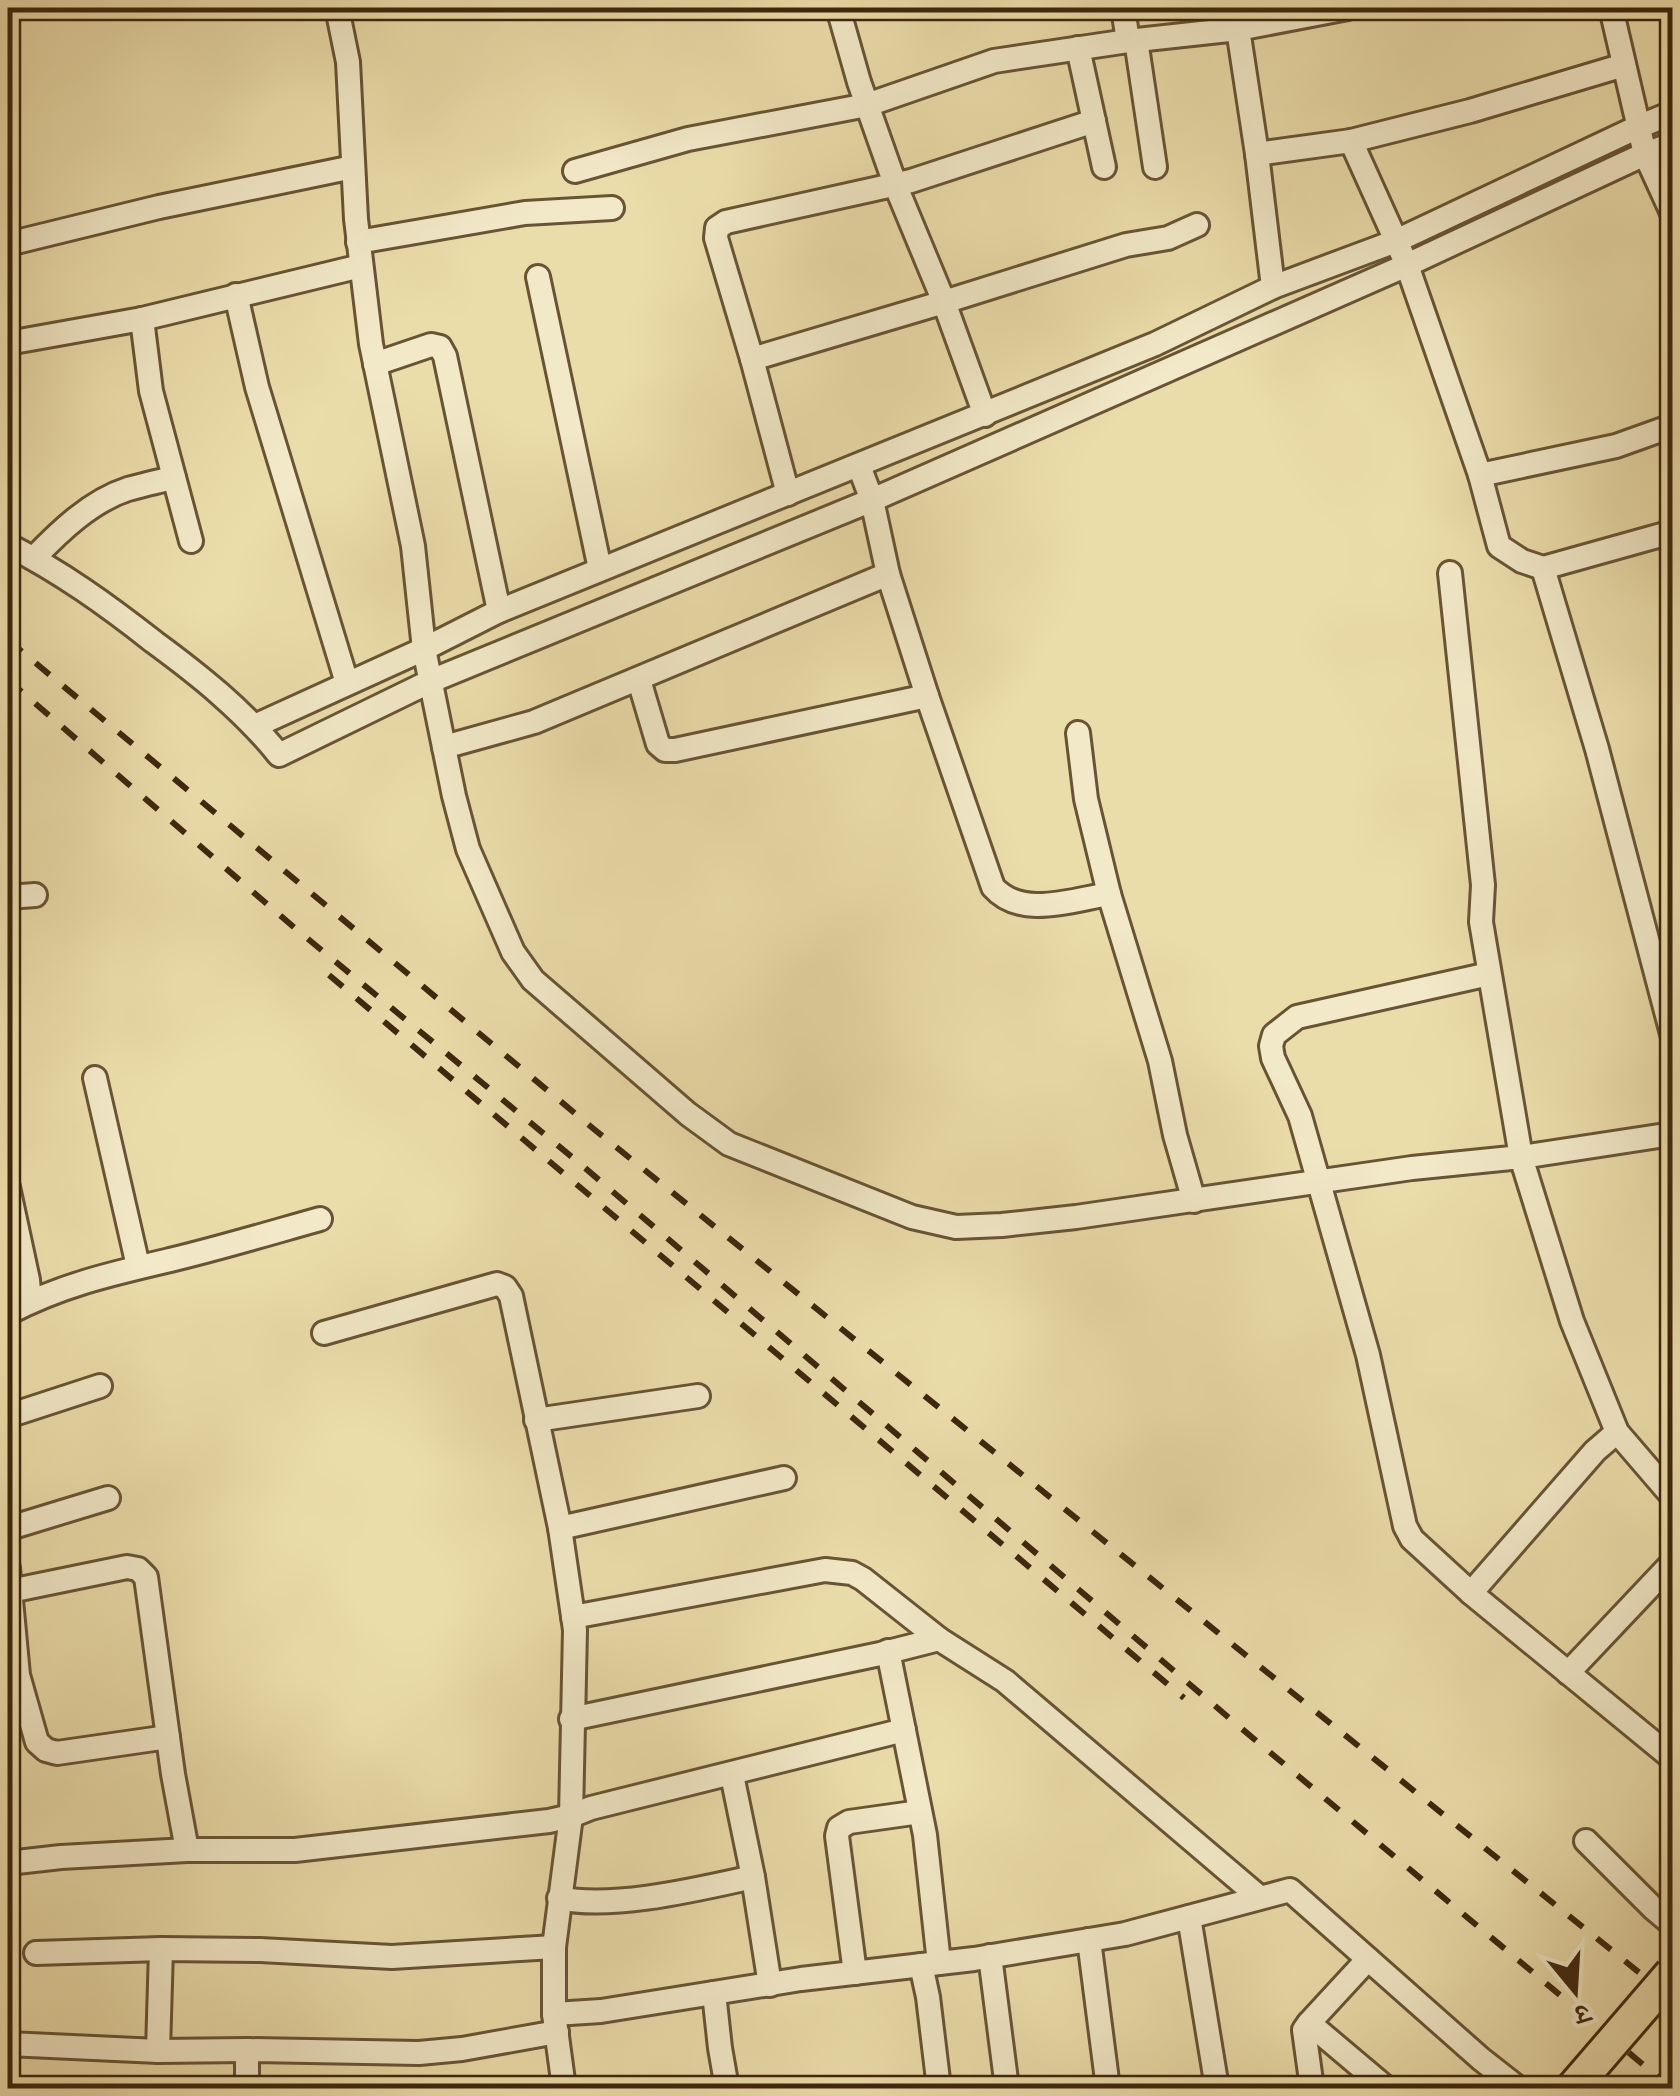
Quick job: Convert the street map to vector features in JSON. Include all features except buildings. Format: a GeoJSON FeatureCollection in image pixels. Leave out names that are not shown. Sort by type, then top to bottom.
{"type":"FeatureCollection","features":[{"type":"Feature","properties":{"kind":"highway"},"geometry":{"type":"LineString","coordinates":[[1572,2088],[1672,1973]]}},
{"type":"Feature","properties":{"kind":"street"},"geometry":{"type":"LineString","coordinates":[[336,8],[348,62],[358,242],[375,364],[413,546],[430,681],[468,850],[513,952],[533,980],[688,1114],[729,1144],[912,1217],[956,1227],[1076,1217],[1672,1134]]}},
{"type":"Feature","properties":{"kind":"street"},"geometry":{"type":"LineString","coordinates":[[838,8],[867,105],[986,415]]}},
{"type":"Feature","properties":{"kind":"street"},"geometry":{"type":"LineString","coordinates":[[1123,8],[1155,167]]}},
{"type":"Feature","properties":{"kind":"street"},"geometry":{"type":"LineString","coordinates":[[575,170],[688,140],[867,105],[994,60],[1238,28],[1281,14],[1348,8]]}},
{"type":"Feature","properties":{"kind":"street"},"geometry":{"type":"LineString","coordinates":[[1611,8],[1645,154],[1672,213]]}},
{"type":"Feature","properties":{"kind":"street"},"geometry":{"type":"LineString","coordinates":[[1238,28],[1273,287]]}},
{"type":"Feature","properties":{"kind":"street"},"geometry":{"type":"LineString","coordinates":[[1078,48],[1104,167]]}},
{"type":"Feature","properties":{"kind":"street"},"geometry":{"type":"LineString","coordinates":[[1257,154],[1351,141],[1470,111],[1624,65]]}},
{"type":"Feature","properties":{"kind":"street"},"geometry":{"type":"LineString","coordinates":[[256,726],[499,611],[1155,344],[1273,287],[1396,241],[1672,114]]}},
{"type":"Feature","properties":{"kind":"street"},"geometry":{"type":"LineString","coordinates":[[788,494],[716,228],[726,222],[911,181],[1094,122]]}},
{"type":"Feature","properties":{"kind":"street"},"geometry":{"type":"LineString","coordinates":[[1351,141],[1408,265],[1480,475],[1498,546],[1543,568],[1672,532]]}},
{"type":"Feature","properties":{"kind":"street"},"geometry":{"type":"LineString","coordinates":[[8,545],[85,589],[195,672],[256,726],[279,754],[430,681],[872,500],[1408,265],[1672,144]]}},
{"type":"Feature","properties":{"kind":"street"},"geometry":{"type":"LineString","coordinates":[[8,244],[159,207],[353,167]]}},
{"type":"Feature","properties":{"kind":"street"},"geometry":{"type":"LineString","coordinates":[[358,242],[525,213],[612,208]]}},
{"type":"Feature","properties":{"kind":"street"},"geometry":{"type":"LineString","coordinates":[[752,359],[1126,245],[1168,238],[1197,225]]}},
{"type":"Feature","properties":{"kind":"street"},"geometry":{"type":"LineString","coordinates":[[8,342],[142,319],[361,266]]}},
{"type":"Feature","properties":{"kind":"street"},"geometry":{"type":"LineString","coordinates":[[538,278],[600,568]]}},
{"type":"Feature","properties":{"kind":"street"},"geometry":{"type":"LineString","coordinates":[[236,295],[257,387],[348,683]]}},
{"type":"Feature","properties":{"kind":"street"},"geometry":{"type":"LineString","coordinates":[[142,319],[151,391],[191,540]]}},
{"type":"Feature","properties":{"kind":"street"},"geometry":{"type":"LineString","coordinates":[[375,364],[431,345],[440,347],[499,611]]}},
{"type":"Feature","properties":{"kind":"street"},"geometry":{"type":"LineString","coordinates":[[1480,475],[1616,446],[1672,426]]}},
{"type":"Feature","properties":{"kind":"street"},"geometry":{"type":"LineString","coordinates":[[859,466],[926,696],[988,876],[1000,895],[1025,905],[1108,894]]}},
{"type":"Feature","properties":{"kind":"street"},"geometry":{"type":"LineString","coordinates":[[34,558],[102,501],[125,490],[174,478]]}},
{"type":"Feature","properties":{"kind":"street"},"geometry":{"type":"LineString","coordinates":[[1543,568],[1597,749],[1672,1034]]}},
{"type":"Feature","properties":{"kind":"street"},"geometry":{"type":"LineString","coordinates":[[1450,573],[1483,885],[1481,922],[1521,1157],[1572,1322],[1617,1432],[1672,1496]]}},
{"type":"Feature","properties":{"kind":"street"},"geometry":{"type":"LineString","coordinates":[[444,747],[534,722],[888,574]]}},
{"type":"Feature","properties":{"kind":"street"},"geometry":{"type":"LineString","coordinates":[[638,680],[658,744],[665,750],[926,696]]}},
{"type":"Feature","properties":{"kind":"street"},"geometry":{"type":"LineString","coordinates":[[1078,733],[1086,799],[1108,894],[1160,1061],[1194,1201]]}},
{"type":"Feature","properties":{"kind":"street"},"geometry":{"type":"LineString","coordinates":[[8,896],[34,895]]}},
{"type":"Feature","properties":{"kind":"street"},"geometry":{"type":"LineString","coordinates":[[1489,974],[1296,1017],[1274,1034],[1273,1058],[1300,1116],[1368,1355],[1406,1526],[1412,1538],[1471,1594],[1672,1758]]}},
{"type":"Feature","properties":{"kind":"street"},"geometry":{"type":"LineString","coordinates":[[94,1078],[138,1266]]}},
{"type":"Feature","properties":{"kind":"street"},"geometry":{"type":"LineString","coordinates":[[8,1186],[30,1302]]}},
{"type":"Feature","properties":{"kind":"street"},"geometry":{"type":"LineString","coordinates":[[8,1314],[53,1290],[320,1219]]}},
{"type":"Feature","properties":{"kind":"street"},"geometry":{"type":"LineString","coordinates":[[324,1333],[496,1284],[505,1287],[511,1296],[560,1528],[574,1618],[571,1816],[554,1947],[556,2023],[564,2088]]}},
{"type":"Feature","properties":{"kind":"street"},"geometry":{"type":"LineString","coordinates":[[8,1416],[100,1386]]}},
{"type":"Feature","properties":{"kind":"street"},"geometry":{"type":"LineString","coordinates":[[536,1420],[698,1396]]}},
{"type":"Feature","properties":{"kind":"street"},"geometry":{"type":"LineString","coordinates":[[1471,1594],[1595,1451],[1617,1432]]}},
{"type":"Feature","properties":{"kind":"street"},"geometry":{"type":"LineString","coordinates":[[560,1528],[784,1478]]}},
{"type":"Feature","properties":{"kind":"street"},"geometry":{"type":"LineString","coordinates":[[8,1531],[108,1498]]}},
{"type":"Feature","properties":{"kind":"street"},"geometry":{"type":"LineString","coordinates":[[1568,1673],[1672,1563]]}},
{"type":"Feature","properties":{"kind":"street"},"geometry":{"type":"LineString","coordinates":[[168,1737],[57,1752],[46,1750],[37,1742],[18,1675],[9,1580],[127,1567],[138,1569],[146,1577],[187,1850]]}},
{"type":"Feature","properties":{"kind":"street"},"geometry":{"type":"LineString","coordinates":[[574,1618],[825,1570],[852,1572],[939,1639],[1005,1681],[1259,1897]]}},
{"type":"Feature","properties":{"kind":"street"},"geometry":{"type":"LineString","coordinates":[[571,1718],[939,1639]]}},
{"type":"Feature","properties":{"kind":"street"},"geometry":{"type":"LineString","coordinates":[[888,1652],[920,1812],[931,1964],[928,1997],[939,2088]]}},
{"type":"Feature","properties":{"kind":"street"},"geometry":{"type":"LineString","coordinates":[[8,1863],[187,1850],[295,1850],[549,1821],[904,1730]]}},
{"type":"Feature","properties":{"kind":"street"},"geometry":{"type":"LineString","coordinates":[[732,1775],[770,1985]]}},
{"type":"Feature","properties":{"kind":"street"},"geometry":{"type":"LineString","coordinates":[[856,1973],[839,1828],[848,1822],[920,1812]]}},
{"type":"Feature","properties":{"kind":"street"},"geometry":{"type":"LineString","coordinates":[[1586,1841],[1672,1924]]}},
{"type":"Feature","properties":{"kind":"street"},"geometry":{"type":"LineString","coordinates":[[559,1898],[577,1902],[632,1898],[753,1877]]}},
{"type":"Feature","properties":{"kind":"street"},"geometry":{"type":"LineString","coordinates":[[8,2044],[158,2051],[419,2054],[462,2049],[600,2011],[1125,1934],[1290,1890],[1518,2088]]}},
{"type":"Feature","properties":{"kind":"street"},"geometry":{"type":"LineString","coordinates":[[1189,1917],[1216,2088]]}},
{"type":"Feature","properties":{"kind":"street"},"geometry":{"type":"LineString","coordinates":[[1089,1940],[1108,2088]]}},
{"type":"Feature","properties":{"kind":"street"},"geometry":{"type":"LineString","coordinates":[[36,1953],[260,1950],[392,1957],[554,1947]]}},
{"type":"Feature","properties":{"kind":"street"},"geometry":{"type":"LineString","coordinates":[[158,2051],[161,1949]]}},
{"type":"Feature","properties":{"kind":"street"},"geometry":{"type":"LineString","coordinates":[[990,1956],[1008,2088]]}},
{"type":"Feature","properties":{"kind":"street"},"geometry":{"type":"LineString","coordinates":[[1312,2088],[1304,2030],[1368,1960]]}},
{"type":"Feature","properties":{"kind":"street"},"geometry":{"type":"LineString","coordinates":[[714,1994],[727,2088]]}},
{"type":"Feature","properties":{"kind":"street"},"geometry":{"type":"LineString","coordinates":[[1309,2022],[1386,2088]]}},
{"type":"Feature","properties":{"kind":"street"},"geometry":{"type":"LineString","coordinates":[[247,2050],[247,2088]]}},
{"type":"Feature","properties":{"kind":"railway"},"geometry":{"type":"LineString","coordinates":[[8,640],[595,1130],[1672,1999]]}},
{"type":"Feature","properties":{"kind":"railway"},"geometry":{"type":"LineString","coordinates":[[8,680],[296,929],[578,1162],[1235,1723],[1671,2088]]}},
{"type":"Feature","properties":{"kind":"railway"},"geometry":{"type":"LineString","coordinates":[[329,975],[1184,1698]]}}]}
